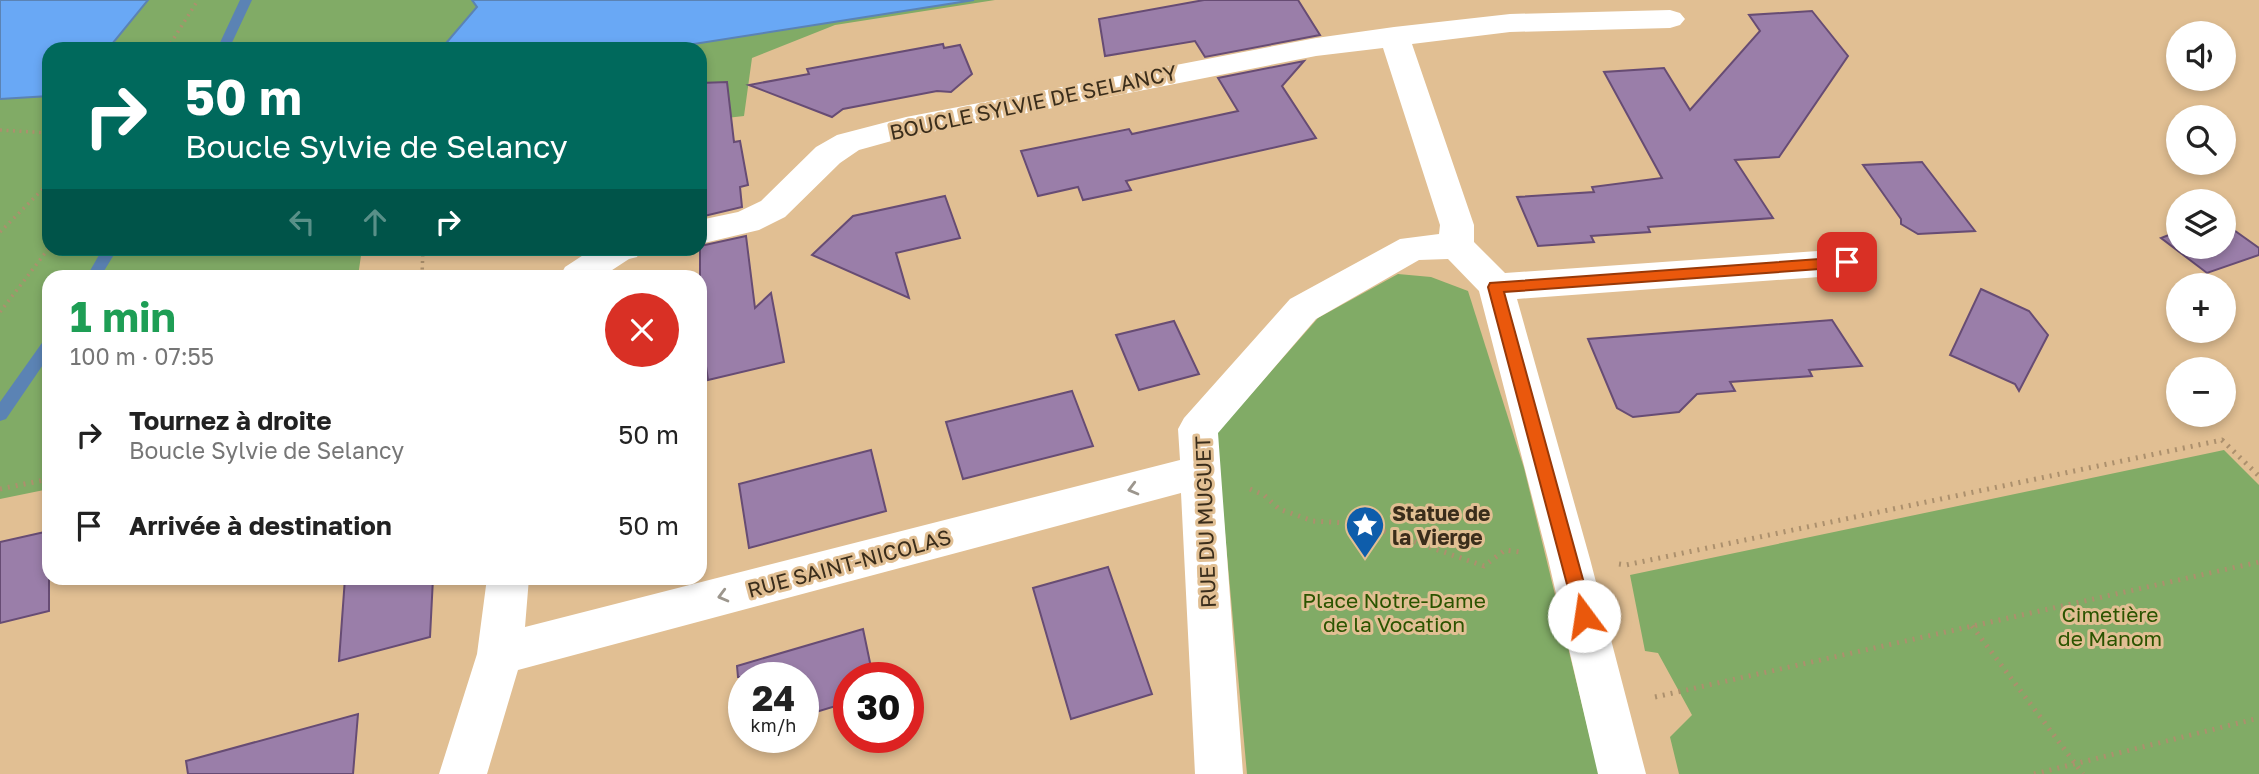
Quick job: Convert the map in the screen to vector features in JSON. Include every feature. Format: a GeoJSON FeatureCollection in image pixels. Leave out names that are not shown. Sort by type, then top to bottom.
{"type":"FeatureCollection","features":[{"type":"Feature","properties":{"kind":"street","name":"BOUCLE SYLVIE DE SELANCY"},"geometry":{"type":"LineString","coordinates":[[707,231],[747,222],[773,209],[828,155],[848,142],[906,127],[1316,47],[1510,23],[1670,19]]}},
{"type":"Feature","properties":{"kind":"street"},"geometry":{"type":"LineString","coordinates":[[1394,36],[1457,225],[1456,246],[1477,264],[1496,287],[1574,576],[1622,774]]}},
{"type":"Feature","properties":{"kind":"street","name":"RUE DU MUGUET"},"geometry":{"type":"LineString","coordinates":[[1219,774],[1198,429],[1303,309],[1412,248],[1456,246]]}},
{"type":"Feature","properties":{"kind":"street"},"geometry":{"type":"LineString","coordinates":[[587,270],[608,256]]}},
{"type":"Feature","properties":{"kind":"street"},"geometry":{"type":"LineString","coordinates":[[1496,287],[1847,262]]}},
{"type":"Feature","properties":{"kind":"street","name":"RUE SAINT-NICOLAS"},"geometry":{"type":"LineString","coordinates":[[500,654],[1199,472]]}},
{"type":"Feature","properties":{"kind":"street"},"geometry":{"type":"LineString","coordinates":[[463,774],[500,654],[507,585]]}},
{"type":"Feature","properties":{"kind":"path"},"geometry":{"type":"LineString","coordinates":[[171,42],[198,0]]}},
{"type":"Feature","properties":{"kind":"path"},"geometry":{"type":"LineString","coordinates":[[0,130],[42,133]]}},
{"type":"Feature","properties":{"kind":"path"},"geometry":{"type":"LineString","coordinates":[[0,232],[42,190]]}},
{"type":"Feature","properties":{"kind":"path"},"geometry":{"type":"LineString","coordinates":[[0,312],[43,256]]}},
{"type":"Feature","properties":{"kind":"path"},"geometry":{"type":"LineString","coordinates":[[1199,472],[1212,468],[1264,495],[1279,509],[1313,521],[1363,524],[1483,566],[1505,550],[1574,576],[2222,440],[2259,476]]}},
{"type":"Feature","properties":{"kind":"path"},"geometry":{"type":"LineString","coordinates":[[0,489],[42,480]]}},
{"type":"Feature","properties":{"kind":"path"},"geometry":{"type":"LineString","coordinates":[[1606,708],[2259,562]]}},
{"type":"Feature","properties":{"kind":"path"},"geometry":{"type":"LineString","coordinates":[[1972,626],[2083,774]]}},
{"type":"Feature","properties":{"kind":"path"},"geometry":{"type":"LineString","coordinates":[[2034,774],[2259,718]]}},
{"type":"Feature","properties":{"kind":"green space"},"geometry":{"type":"Polygon","coordinates":[[[0,0],[995,0],[835,25],[752,58],[744,116],[707,120],[707,42],[42,42],[42,256],[361,256],[359,270],[42,270],[42,490],[0,499],[0,0]]]}},
{"type":"Feature","properties":{"kind":"green space","name":"Place Notre-Dame de la Vocation"},"geometry":{"type":"Polygon","coordinates":[[[1398,274],[1431,277],[1468,291],[1524,468],[1599,774],[1247,774],[1216,434],[1318,318],[1398,274]]]}},
{"type":"Feature","properties":{"kind":"green space","name":"Cimetière de Manom"},"geometry":{"type":"Polygon","coordinates":[[[2224,450],[2259,485],[2259,774],[1679,774],[1670,737],[1692,715],[1658,653],[1645,651],[1630,575],[2224,450]]]}},
{"type":"Feature","properties":{"kind":"water"},"geometry":{"type":"Polygon","coordinates":[[[0,0],[148,0],[114,42],[42,42],[42,96],[0,99],[0,0]]]}},
{"type":"Feature","properties":{"kind":"water"},"geometry":{"type":"Polygon","coordinates":[[[472,0],[974,0],[707,42],[447,42],[477,7],[472,0]]]}},
{"type":"Feature","properties":{"kind":"building"},"geometry":{"type":"Polygon","coordinates":[[[1204,0],[1298,0],[1320,35],[1205,57],[1195,41],[1105,56],[1099,19],[1204,0]]]}},
{"type":"Feature","properties":{"kind":"building"},"geometry":{"type":"Polygon","coordinates":[[[1812,11],[1848,56],[1779,157],[1735,160],[1773,218],[1648,227],[1650,232],[1591,236],[1594,242],[1538,246],[1517,197],[1594,192],[1592,187],[1662,178],[1604,72],[1664,68],[1690,110],[1760,31],[1749,15],[1812,11]]]}},
{"type":"Feature","properties":{"kind":"building"},"geometry":{"type":"Polygon","coordinates":[[[943,44],[944,48],[960,45],[972,74],[951,92],[937,91],[843,109],[832,117],[749,85],[809,74],[807,69],[943,44]]]}},
{"type":"Feature","properties":{"kind":"building"},"geometry":{"type":"Polygon","coordinates":[[[1304,61],[1282,86],[1316,138],[1126,181],[1131,190],[1083,200],[1078,187],[1038,196],[1021,151],[1129,129],[1132,134],[1238,111],[1218,78],[1304,61]]]}},
{"type":"Feature","properties":{"kind":"building"},"geometry":{"type":"Polygon","coordinates":[[[727,82],[734,142],[740,141],[748,185],[740,187],[742,207],[707,215],[707,83],[727,82]]]}},
{"type":"Feature","properties":{"kind":"building"},"geometry":{"type":"Polygon","coordinates":[[[1922,162],[1975,231],[1918,234],[1901,224],[1901,219],[1863,165],[1922,162]]]}},
{"type":"Feature","properties":{"kind":"building"},"geometry":{"type":"Polygon","coordinates":[[[945,196],[960,238],[896,253],[909,298],[812,255],[853,216],[945,196]]]}},
{"type":"Feature","properties":{"kind":"building"},"geometry":{"type":"Polygon","coordinates":[[[2236,232],[2259,248],[2259,255],[2207,273],[2189,259],[2236,259],[2236,232]]]}},
{"type":"Feature","properties":{"kind":"building"},"geometry":{"type":"Polygon","coordinates":[[[746,236],[755,308],[771,293],[784,362],[708,380],[707,270],[700,270],[700,256],[707,256],[707,244],[746,236]]]}},
{"type":"Feature","properties":{"kind":"building"},"geometry":{"type":"Polygon","coordinates":[[[1981,289],[2029,311],[2048,335],[2019,391],[2015,384],[1950,355],[1981,289]]]}},
{"type":"Feature","properties":{"kind":"building"},"geometry":{"type":"Polygon","coordinates":[[[1832,320],[1862,366],[1809,370],[1812,376],[1730,382],[1735,391],[1697,394],[1679,412],[1633,417],[1617,408],[1588,339],[1832,320]]]}},
{"type":"Feature","properties":{"kind":"building"},"geometry":{"type":"Polygon","coordinates":[[[1174,321],[1199,374],[1139,390],[1116,335],[1174,321]]]}},
{"type":"Feature","properties":{"kind":"building"},"geometry":{"type":"Polygon","coordinates":[[[1072,391],[1093,446],[963,479],[946,422],[1072,391]]]}},
{"type":"Feature","properties":{"kind":"building"},"geometry":{"type":"Polygon","coordinates":[[[871,450],[886,511],[749,548],[739,484],[871,450]]]}},
{"type":"Feature","properties":{"kind":"building"},"geometry":{"type":"Polygon","coordinates":[[[42,533],[42,585],[49,585],[49,611],[0,623],[0,542],[42,533]]]}},
{"type":"Feature","properties":{"kind":"building"},"geometry":{"type":"Polygon","coordinates":[[[1108,567],[1152,694],[1071,719],[1033,588],[1108,567]]]}},
{"type":"Feature","properties":{"kind":"building"},"geometry":{"type":"Polygon","coordinates":[[[344,585],[433,585],[430,637],[339,661],[344,585]]]}},
{"type":"Feature","properties":{"kind":"building"},"geometry":{"type":"Polygon","coordinates":[[[863,629],[870,662],[833,662],[833,707],[819,711],[819,662],[751,662],[863,629]]]}},
{"type":"Feature","properties":{"kind":"building"},"geometry":{"type":"Polygon","coordinates":[[[358,714],[353,774],[188,774],[186,761],[358,714]]]}},
{"type":"Feature","properties":{"kind":"waterway"},"geometry":{"type":"LineString","coordinates":[[226,42],[246,0]]}},
{"type":"Feature","properties":{"kind":"waterway"},"geometry":{"type":"LineString","coordinates":[[98,270],[106,256]]}},
{"type":"Feature","properties":{"kind":"waterway"},"geometry":{"type":"LineString","coordinates":[[0,415],[42,354]]}},
{"type":"Feature","properties":{"kind":"place","name":"Statue de la Vierge"},"geometry":{"type":"Point","coordinates":[1365,559]}},
{"type":"Feature","properties":{"kind":"route"},"geometry":{"type":"LineString","coordinates":[[1584,616],[1496,287],[1847,262]]}}]}
